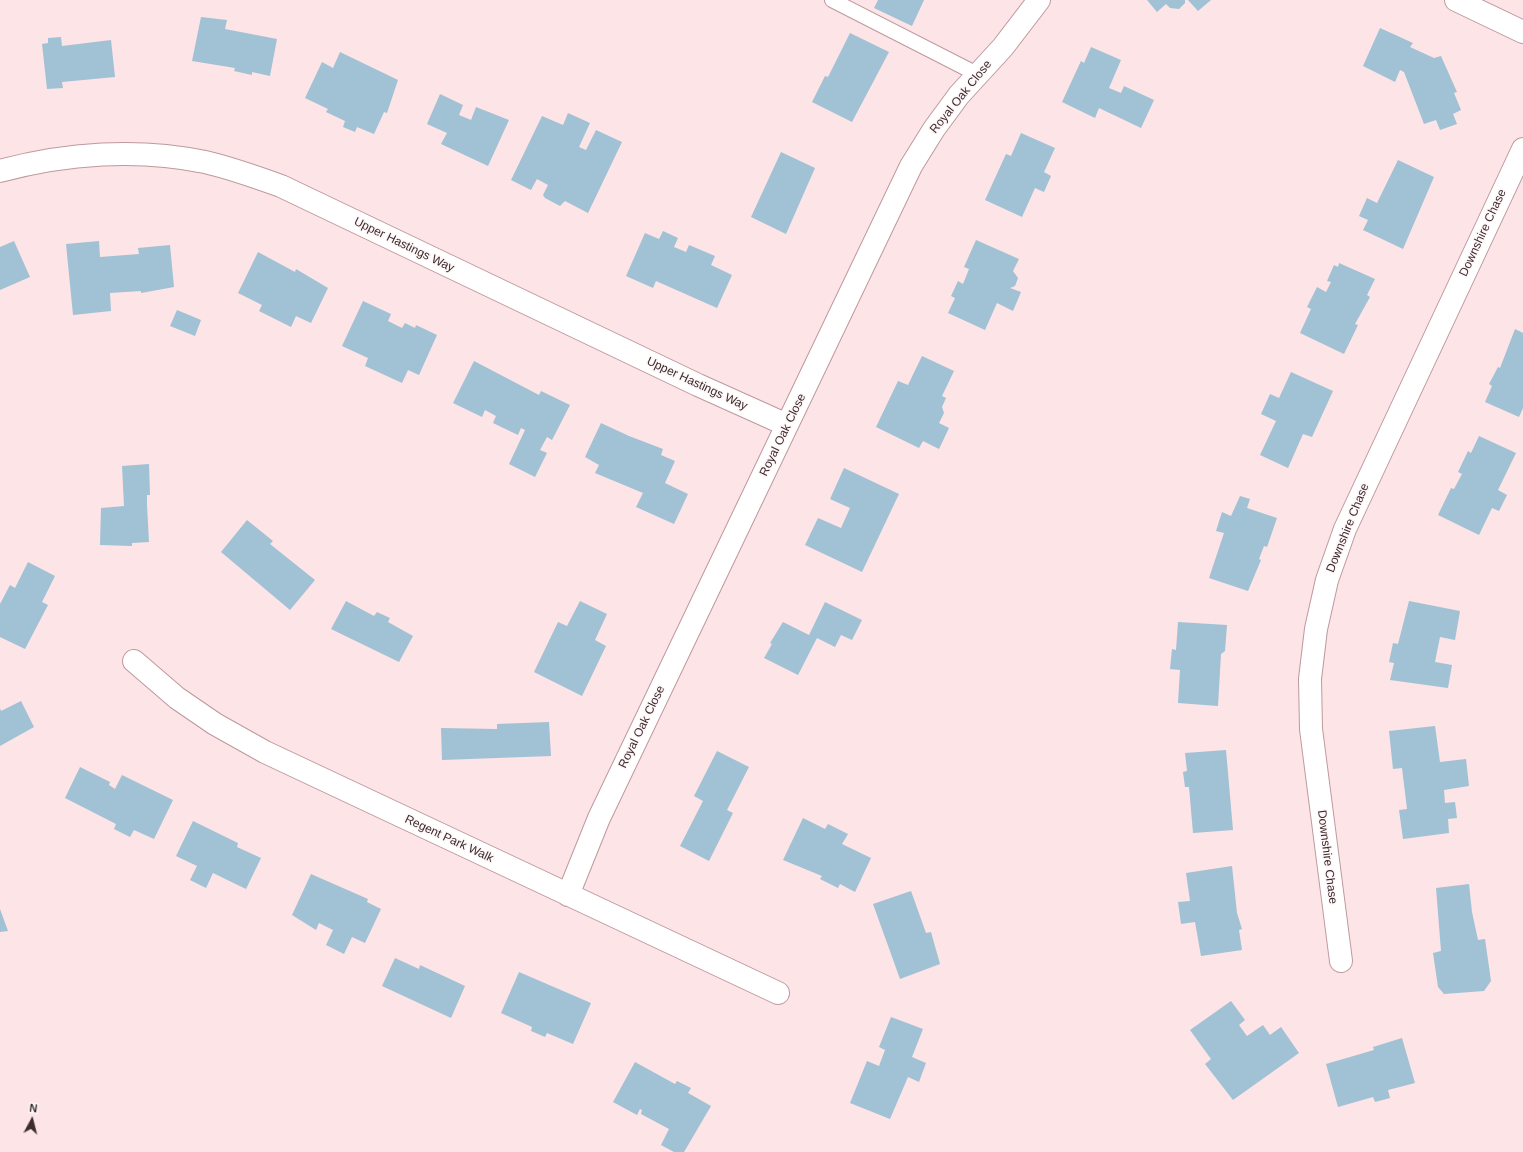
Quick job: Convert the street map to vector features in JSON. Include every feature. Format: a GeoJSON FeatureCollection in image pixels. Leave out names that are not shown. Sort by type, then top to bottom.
{"type":"FeatureCollection","features":[{"type":"Feature","properties":{"kind":"street","name":"Royal Oak Close"},"geometry":{"type":"LineString","coordinates":[[568,895],[599,818],[911,166],[934,129],[959,95],[1003,47],[1039,0]]}},
{"type":"Feature","properties":{"kind":"street"},"geometry":{"type":"LineString","coordinates":[[1456,0],[1523,32]]}},
{"type":"Feature","properties":{"kind":"street","name":"Downshire Chase"},"geometry":{"type":"LineString","coordinates":[[1340,961],[1311,729],[1310,679],[1316,629],[1327,580],[1344,530],[1523,149]]}},
{"type":"Feature","properties":{"kind":"street","name":"Upper Hastings Way"},"geometry":{"type":"LineString","coordinates":[[0,171],[14,167],[68,158],[119,154],[154,155],[204,162],[243,172],[281,186],[698,385],[787,425]]}},
{"type":"Feature","properties":{"kind":"street","name":"Regent Park Walk"},"geometry":{"type":"LineString","coordinates":[[134,661],[177,698],[215,724],[259,749],[778,993]]}},
{"type":"Feature","properties":{"kind":"lane"},"geometry":{"type":"LineString","coordinates":[[832,0],[977,74]]}},
{"type":"Feature","properties":{"kind":"building"},"geometry":{"type":"Polygon","coordinates":[[[878,0],[924,0],[912,26],[874,8],[878,0]]]}},
{"type":"Feature","properties":{"kind":"building"},"geometry":{"type":"Polygon","coordinates":[[[1147,0],[1185,0],[1185,3],[1179,9],[1170,8],[1166,4],[1157,12],[1147,0]]]}},
{"type":"Feature","properties":{"kind":"building"},"geometry":{"type":"Polygon","coordinates":[[[1188,0],[1211,0],[1198,11],[1188,0]]]}},
{"type":"Feature","properties":{"kind":"building"},"geometry":{"type":"Polygon","coordinates":[[[201,17],[227,20],[225,29],[277,39],[270,76],[252,72],[252,75],[234,71],[235,68],[192,61],[201,17]]]}},
{"type":"Feature","properties":{"kind":"building"},"geometry":{"type":"Polygon","coordinates":[[[1380,28],[1413,43],[1410,47],[1434,58],[1441,56],[1457,92],[1454,93],[1461,110],[1453,114],[1457,124],[1440,130],[1436,120],[1424,124],[1404,72],[1400,70],[1395,82],[1363,66],[1380,28]]]}},
{"type":"Feature","properties":{"kind":"building"},"geometry":{"type":"Polygon","coordinates":[[[850,33],[889,52],[852,122],[812,102],[825,76],[828,77],[850,33]]]}},
{"type":"Feature","properties":{"kind":"building"},"geometry":{"type":"Polygon","coordinates":[[[61,37],[62,46],[111,40],[115,77],[62,82],[63,88],[47,89],[42,44],[48,43],[48,38],[61,37]]]}},
{"type":"Feature","properties":{"kind":"building"},"geometry":{"type":"Polygon","coordinates":[[[1091,47],[1121,60],[1109,88],[1121,93],[1124,86],[1154,100],[1141,128],[1099,108],[1095,118],[1062,102],[1081,61],[1084,63],[1091,47]]]}},
{"type":"Feature","properties":{"kind":"building"},"geometry":{"type":"Polygon","coordinates":[[[340,52],[398,80],[387,113],[384,112],[374,134],[357,127],[355,132],[343,127],[345,121],[326,112],[328,109],[305,98],[322,62],[333,68],[340,52]]]}},
{"type":"Feature","properties":{"kind":"building"},"geometry":{"type":"Polygon","coordinates":[[[440,94],[463,105],[459,115],[471,120],[476,107],[509,120],[488,166],[441,144],[447,133],[427,124],[440,94]]]}},
{"type":"Feature","properties":{"kind":"building"},"geometry":{"type":"Polygon","coordinates":[[[568,113],[590,123],[579,147],[586,150],[596,130],[622,142],[588,213],[565,201],[560,206],[545,198],[543,195],[548,185],[537,179],[531,190],[511,180],[542,116],[563,125],[568,113]]]}},
{"type":"Feature","properties":{"kind":"building"},"geometry":{"type":"Polygon","coordinates":[[[1021,133],[1055,148],[1044,172],[1051,176],[1044,192],[1035,188],[1022,217],[985,200],[1006,154],[1011,156],[1021,133]]]}},
{"type":"Feature","properties":{"kind":"building"},"geometry":{"type":"Polygon","coordinates":[[[781,152],[815,168],[786,234],[751,217],[781,152]]]}},
{"type":"Feature","properties":{"kind":"building"},"geometry":{"type":"Polygon","coordinates":[[[1398,160],[1434,177],[1403,249],[1363,230],[1368,220],[1359,216],[1367,198],[1377,203],[1398,160]]]}},
{"type":"Feature","properties":{"kind":"building"},"geometry":{"type":"Polygon","coordinates":[[[663,231],[678,238],[674,247],[686,252],[689,245],[715,256],[711,265],[732,275],[717,308],[656,281],[653,288],[626,276],[645,233],[659,239],[663,231]]]}},
{"type":"Feature","properties":{"kind":"building"},"geometry":{"type":"Polygon","coordinates":[[[976,240],[1019,259],[1013,271],[1018,278],[1015,286],[1010,288],[1021,292],[1013,311],[997,303],[985,330],[948,313],[955,298],[951,296],[958,281],[963,284],[969,269],[964,267],[976,240]]]}},
{"type":"Feature","properties":{"kind":"building"},"geometry":{"type":"Polygon","coordinates":[[[14,241],[30,277],[0,290],[0,247],[14,241]]]}},
{"type":"Feature","properties":{"kind":"building"},"geometry":{"type":"Polygon","coordinates":[[[99,241],[100,257],[139,254],[138,248],[170,245],[174,287],[141,293],[141,291],[110,293],[111,311],[73,315],[66,244],[99,241]]]}},
{"type":"Feature","properties":{"kind":"building"},"geometry":{"type":"Polygon","coordinates":[[[258,252],[295,272],[296,269],[328,288],[311,323],[296,316],[291,327],[259,311],[262,305],[238,293],[258,252]]]}},
{"type":"Feature","properties":{"kind":"building"},"geometry":{"type":"Polygon","coordinates":[[[1339,263],[1375,279],[1367,295],[1370,297],[1355,324],[1358,325],[1344,354],[1300,333],[1311,309],[1307,307],[1317,287],[1326,292],[1331,282],[1327,281],[1334,265],[1338,267],[1339,263]]]}},
{"type":"Feature","properties":{"kind":"building"},"geometry":{"type":"Polygon","coordinates":[[[363,301],[391,314],[388,321],[402,328],[405,323],[415,328],[416,325],[437,335],[419,375],[408,370],[402,383],[365,366],[368,358],[342,346],[363,301]]]}},
{"type":"Feature","properties":{"kind":"building"},"geometry":{"type":"Polygon","coordinates":[[[177,310],[201,320],[195,336],[170,326],[177,310]]]}},
{"type":"Feature","properties":{"kind":"building"},"geometry":{"type":"Polygon","coordinates":[[[1515,329],[1523,333],[1523,408],[1519,417],[1485,402],[1492,386],[1489,384],[1498,367],[1500,368],[1515,329]]]}},
{"type":"Feature","properties":{"kind":"building"},"geometry":{"type":"Polygon","coordinates":[[[922,356],[954,371],[942,396],[946,398],[942,407],[944,413],[939,423],[949,428],[939,449],[923,441],[919,448],[876,427],[898,381],[908,385],[922,356]]]}},
{"type":"Feature","properties":{"kind":"building"},"geometry":{"type":"Polygon","coordinates":[[[474,361],[539,395],[541,391],[570,405],[552,440],[547,437],[540,450],[547,453],[535,477],[509,464],[525,430],[521,428],[518,435],[493,423],[496,416],[485,410],[482,417],[453,403],[474,361]]]}},
{"type":"Feature","properties":{"kind":"building"},"geometry":{"type":"Polygon","coordinates":[[[1291,372],[1333,391],[1312,437],[1303,434],[1288,468],[1260,455],[1276,421],[1261,414],[1270,394],[1279,398],[1291,372]]]}},
{"type":"Feature","properties":{"kind":"building"},"geometry":{"type":"Polygon","coordinates":[[[601,423],[663,449],[661,455],[675,461],[665,483],[688,494],[674,524],[636,507],[643,493],[595,473],[599,465],[585,457],[601,423]]]}},
{"type":"Feature","properties":{"kind":"building"},"geometry":{"type":"Polygon","coordinates":[[[1479,436],[1516,453],[1498,490],[1507,495],[1499,511],[1492,508],[1479,535],[1438,515],[1451,488],[1454,489],[1462,474],[1458,472],[1468,451],[1471,453],[1479,436]]]}},
{"type":"Feature","properties":{"kind":"building"},"geometry":{"type":"Polygon","coordinates":[[[149,464],[150,495],[147,495],[147,505],[149,542],[132,543],[132,546],[100,545],[101,508],[124,506],[122,466],[149,464]]]}},
{"type":"Feature","properties":{"kind":"building"},"geometry":{"type":"Polygon","coordinates":[[[844,468],[899,494],[862,572],[805,545],[818,518],[841,528],[850,508],[830,499],[844,468]]]}},
{"type":"Feature","properties":{"kind":"building"},"geometry":{"type":"Polygon","coordinates":[[[1240,496],[1250,499],[1247,508],[1277,518],[1267,547],[1264,546],[1259,559],[1261,560],[1248,591],[1209,578],[1224,533],[1216,531],[1222,512],[1231,516],[1240,496]]]}},
{"type":"Feature","properties":{"kind":"building"},"geometry":{"type":"Polygon","coordinates":[[[247,520],[273,541],[270,544],[315,580],[290,610],[221,552],[247,520]]]}},
{"type":"Feature","properties":{"kind":"building"},"geometry":{"type":"Polygon","coordinates":[[[28,562],[55,576],[42,602],[48,605],[25,649],[0,637],[0,604],[10,585],[15,588],[28,562]]]}},
{"type":"Feature","properties":{"kind":"building"},"geometry":{"type":"Polygon","coordinates":[[[346,601],[374,616],[377,612],[390,618],[388,622],[413,636],[399,662],[331,629],[346,601]]]}},
{"type":"Feature","properties":{"kind":"building"},"geometry":{"type":"Polygon","coordinates":[[[580,601],[607,614],[595,640],[606,646],[582,696],[534,672],[558,622],[567,626],[580,601]]]}},
{"type":"Feature","properties":{"kind":"building"},"geometry":{"type":"Polygon","coordinates":[[[1409,601],[1460,611],[1455,640],[1440,637],[1435,662],[1452,665],[1448,688],[1390,680],[1394,663],[1389,662],[1393,643],[1398,644],[1409,601]]]}},
{"type":"Feature","properties":{"kind":"building"},"geometry":{"type":"Polygon","coordinates":[[[825,602],[862,620],[852,640],[841,635],[835,647],[817,638],[798,675],[764,658],[772,644],[770,643],[783,622],[809,635],[825,602]]]}},
{"type":"Feature","properties":{"kind":"building"},"geometry":{"type":"Polygon","coordinates":[[[1178,622],[1227,625],[1225,651],[1221,654],[1218,706],[1178,703],[1180,670],[1170,669],[1172,649],[1176,650],[1178,622]]]}},
{"type":"Feature","properties":{"kind":"building"},"geometry":{"type":"Polygon","coordinates":[[[21,701],[34,727],[0,746],[0,708],[1,711],[21,701]]]}},
{"type":"Feature","properties":{"kind":"building"},"geometry":{"type":"Polygon","coordinates":[[[549,722],[551,756],[442,760],[441,728],[497,729],[497,724],[549,722]]]}},
{"type":"Feature","properties":{"kind":"building"},"geometry":{"type":"Polygon","coordinates":[[[1435,726],[1440,762],[1466,759],[1469,786],[1444,790],[1445,803],[1455,802],[1457,818],[1448,819],[1449,833],[1403,839],[1399,810],[1407,809],[1402,768],[1393,769],[1389,731],[1435,726]]]}},
{"type":"Feature","properties":{"kind":"building"},"geometry":{"type":"Polygon","coordinates":[[[1226,750],[1233,830],[1193,833],[1189,787],[1185,787],[1183,772],[1187,771],[1185,753],[1226,750]]]}},
{"type":"Feature","properties":{"kind":"building"},"geometry":{"type":"Polygon","coordinates":[[[717,751],[749,767],[727,810],[733,813],[709,861],[680,846],[703,801],[694,796],[717,751]]]}},
{"type":"Feature","properties":{"kind":"building"},"geometry":{"type":"Polygon","coordinates":[[[80,767],[110,782],[109,785],[115,789],[122,775],[173,800],[154,839],[134,830],[130,837],[114,829],[116,824],[65,798],[80,767]]]}},
{"type":"Feature","properties":{"kind":"building"},"geometry":{"type":"Polygon","coordinates":[[[803,818],[825,829],[828,824],[848,834],[842,844],[871,858],[855,892],[840,884],[838,888],[820,879],[822,876],[783,860],[803,818]]]}},
{"type":"Feature","properties":{"kind":"building"},"geometry":{"type":"Polygon","coordinates":[[[193,821],[238,843],[237,847],[261,858],[246,889],[213,873],[206,888],[190,880],[197,866],[176,856],[193,821]]]}},
{"type":"Feature","properties":{"kind":"building"},"geometry":{"type":"Polygon","coordinates":[[[1232,866],[1237,913],[1242,929],[1239,930],[1242,950],[1201,956],[1195,922],[1181,924],[1178,902],[1190,901],[1186,873],[1232,866]]]}},
{"type":"Feature","properties":{"kind":"building"},"geometry":{"type":"Polygon","coordinates":[[[311,874],[368,899],[367,902],[381,909],[365,943],[352,937],[344,954],[326,945],[333,930],[319,923],[316,930],[292,915],[311,874]]]}},
{"type":"Feature","properties":{"kind":"building"},"geometry":{"type":"Polygon","coordinates":[[[1469,884],[1472,912],[1478,940],[1485,939],[1491,981],[1484,991],[1444,994],[1438,987],[1433,953],[1441,951],[1436,888],[1469,884]]]}},
{"type":"Feature","properties":{"kind":"building"},"geometry":{"type":"Polygon","coordinates":[[[911,891],[926,933],[931,932],[940,964],[900,979],[873,904],[911,891]]]}},
{"type":"Feature","properties":{"kind":"building"},"geometry":{"type":"Polygon","coordinates":[[[0,909],[8,931],[0,932],[0,909]]]}},
{"type":"Feature","properties":{"kind":"building"},"geometry":{"type":"Polygon","coordinates":[[[395,958],[419,969],[420,965],[465,986],[451,1018],[382,986],[395,958]]]}},
{"type":"Feature","properties":{"kind":"building"},"geometry":{"type":"Polygon","coordinates":[[[519,972],[591,1003],[573,1044],[547,1033],[545,1037],[531,1031],[532,1027],[501,1013],[519,972]]]}},
{"type":"Feature","properties":{"kind":"building"},"geometry":{"type":"Polygon","coordinates":[[[1231,1001],[1245,1020],[1239,1025],[1247,1036],[1263,1025],[1270,1035],[1281,1027],[1299,1053],[1233,1100],[1205,1064],[1211,1059],[1190,1030],[1231,1001]]]}},
{"type":"Feature","properties":{"kind":"building"},"geometry":{"type":"Polygon","coordinates":[[[891,1017],[923,1029],[912,1057],[926,1063],[919,1082],[908,1077],[890,1119],[850,1103],[867,1061],[879,1066],[885,1050],[879,1047],[891,1017]]]}},
{"type":"Feature","properties":{"kind":"building"},"geometry":{"type":"Polygon","coordinates":[[[1402,1038],[1415,1083],[1388,1090],[1390,1098],[1375,1102],[1373,1097],[1338,1107],[1326,1064],[1374,1050],[1373,1047],[1402,1038]]]}},
{"type":"Feature","properties":{"kind":"building"},"geometry":{"type":"Polygon","coordinates":[[[635,1062],[675,1084],[677,1081],[691,1088],[688,1093],[711,1106],[684,1152],[674,1152],[661,1145],[669,1129],[641,1114],[642,1110],[640,1109],[637,1115],[613,1102],[635,1062]]]}}]}
